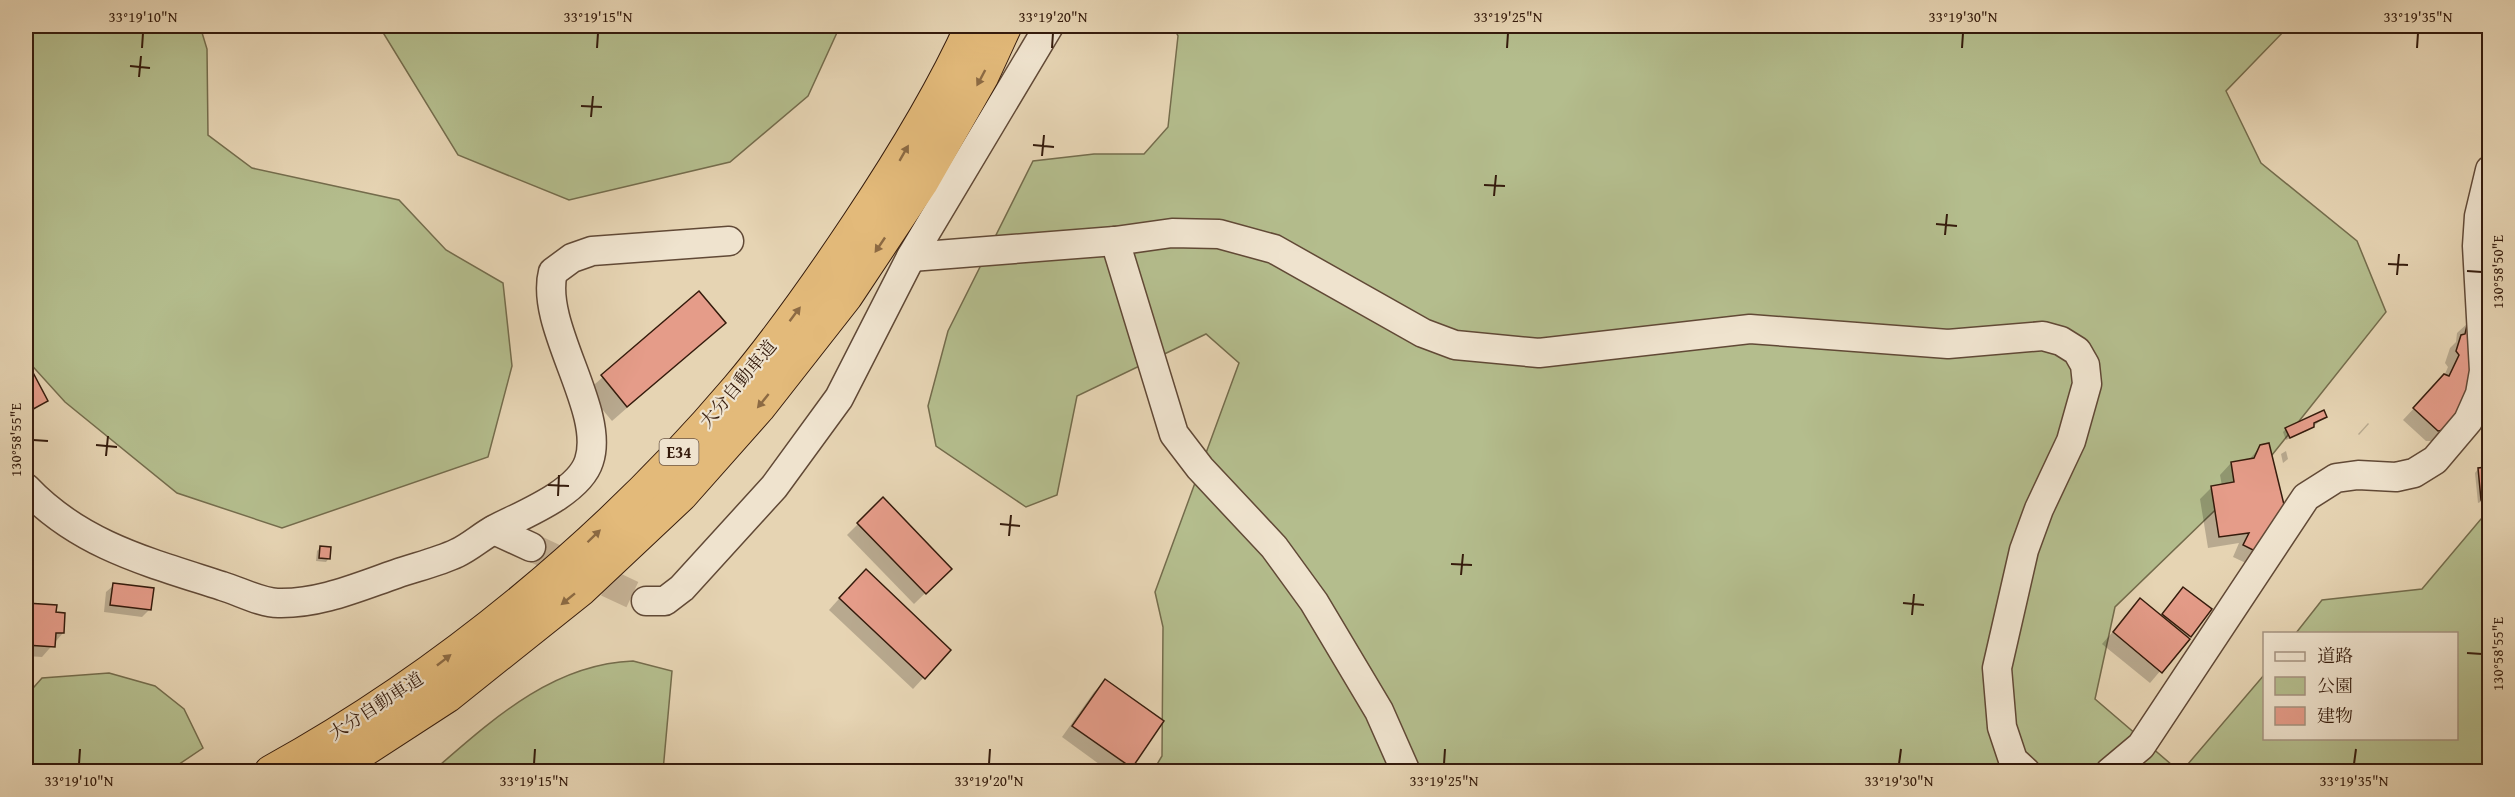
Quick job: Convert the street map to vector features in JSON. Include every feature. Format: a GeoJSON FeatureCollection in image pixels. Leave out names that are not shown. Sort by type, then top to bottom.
{"type":"FeatureCollection","features":[{"type":"Feature","properties":{"kind":"highway","name":"大分自動車道"},"geometry":{"type":"LineString","coordinates":[[272,771],[303,754],[428,672],[560,569],[660,472],[738,388],[823,276],[894,170],[957,60],[972,26]]}},
{"type":"Feature","properties":{"kind":"highway","name":"大分自動車道"},"geometry":{"type":"LineString","coordinates":[[330,771],[447,696],[581,589],[681,495],[759,407],[846,296],[921,183],[982,76],[1005,26]]}},
{"type":"Feature","properties":{"kind":"street"},"geometry":{"type":"LineString","coordinates":[[646,601],[665,601],[682,588],[774,487],[839,398],[910,257],[1049,26]]}},
{"type":"Feature","properties":{"kind":"street"},"geometry":{"type":"LineString","coordinates":[[2110,771],[2141,746],[2306,497],[2336,478],[2358,475],[2396,477],[2414,473],[2435,460],[2468,421],[2480,394],[2484,371],[2477,246],[2479,216],[2490,170]]}},
{"type":"Feature","properties":{"kind":"street"},"geometry":{"type":"LineString","coordinates":[[910,257],[1115,241],[1172,233],[1219,234],[1274,249],[1423,333],[1455,345],[1539,353],[1750,329],[1948,344],[2043,336],[2061,341],[2077,351],[2085,365],[2087,384],[2071,441],[2038,509],[2024,550],[1997,668],[2002,727],[2013,760],[2026,771]]}},
{"type":"Feature","properties":{"kind":"street"},"geometry":{"type":"LineString","coordinates":[[26,488],[47,510],[96,542],[151,563],[276,603],[330,597],[457,553],[494,530],[532,512],[574,482],[589,462],[591,439],[588,417],[551,297],[553,272],[572,258],[592,251],[729,241]]}},
{"type":"Feature","properties":{"kind":"street"},"geometry":{"type":"LineString","coordinates":[[1115,241],[1174,434],[1200,468],[1274,547],[1314,602],[1379,711],[1406,771]]}},
{"type":"Feature","properties":{"kind":"street"},"geometry":{"type":"LineString","coordinates":[[494,530],[531,547]]}},
{"type":"Feature","properties":{"kind":"green space"},"geometry":{"type":"Polygon","coordinates":[[[26,26],[200,26],[207,49],[208,135],[252,168],[399,200],[446,250],[503,283],[512,366],[488,457],[282,528],[177,493],[65,402],[26,359],[26,26]]]}},
{"type":"Feature","properties":{"kind":"green space"},"geometry":{"type":"Polygon","coordinates":[[[379,26],[840,26],[808,96],[730,162],[569,200],[458,155],[379,26]]]}},
{"type":"Feature","properties":{"kind":"green space"},"geometry":{"type":"Polygon","coordinates":[[[1173,26],[2289,26],[2226,91],[2261,163],[2357,241],[2386,312],[2272,455],[2115,607],[2095,699],[2179,771],[1153,771],[1162,756],[1163,627],[1155,592],[1239,363],[1206,334],[1077,396],[1057,495],[1026,507],[936,446],[928,406],[948,331],[1033,161],[1094,154],[1144,154],[1168,127],[1178,36],[1173,26]]]}},
{"type":"Feature","properties":{"kind":"green space"},"geometry":{"type":"Polygon","coordinates":[[[2481,519],[2490,520],[2489,771],[2182,771],[2263,676],[2263,740],[2458,740],[2458,632],[2297,632],[2322,600],[2422,589],[2481,519]]]}},
{"type":"Feature","properties":{"kind":"green space"},"geometry":{"type":"Polygon","coordinates":[[[633,661],[672,671],[663,771],[433,771],[501,715],[550,684],[576,672],[604,664],[633,661]]]}},
{"type":"Feature","properties":{"kind":"green space"},"geometry":{"type":"Polygon","coordinates":[[[109,673],[155,686],[184,709],[203,748],[169,771],[26,771],[26,696],[42,678],[109,673]]]}},
{"type":"Feature","properties":{"kind":"building"},"geometry":{"type":"Polygon","coordinates":[[[699,291],[726,323],[627,407],[601,375],[699,291]]]}},
{"type":"Feature","properties":{"kind":"building"},"geometry":{"type":"Polygon","coordinates":[[[2468,321],[2472,409],[2444,430],[2438,431],[2413,408],[2444,374],[2449,376],[2459,355],[2456,351],[2461,335],[2465,334],[2468,321]]]}},
{"type":"Feature","properties":{"kind":"building"},"geometry":{"type":"Polygon","coordinates":[[[29,365],[48,401],[26,413],[26,367],[29,365]]]}},
{"type":"Feature","properties":{"kind":"building"},"geometry":{"type":"Polygon","coordinates":[[[2324,410],[2327,417],[2314,423],[2314,427],[2290,438],[2285,428],[2324,410]]]}},
{"type":"Feature","properties":{"kind":"building"},"geometry":{"type":"Polygon","coordinates":[[[2269,443],[2287,517],[2261,554],[2243,545],[2249,533],[2219,537],[2211,486],[2234,482],[2231,462],[2254,458],[2260,445],[2269,443]]]}},
{"type":"Feature","properties":{"kind":"building"},"geometry":{"type":"Polygon","coordinates":[[[2486,467],[2490,499],[2481,500],[2478,468],[2486,467]]]}},
{"type":"Feature","properties":{"kind":"building"},"geometry":{"type":"Polygon","coordinates":[[[883,497],[952,569],[926,594],[857,523],[883,497]]]}},
{"type":"Feature","properties":{"kind":"building"},"geometry":{"type":"Polygon","coordinates":[[[320,546],[331,547],[330,559],[319,558],[320,546]]]}},
{"type":"Feature","properties":{"kind":"building"},"geometry":{"type":"Polygon","coordinates":[[[866,569],[951,650],[925,679],[839,598],[866,569]]]}},
{"type":"Feature","properties":{"kind":"building"},"geometry":{"type":"Polygon","coordinates":[[[113,583],[154,588],[151,610],[110,605],[113,583]]]}},
{"type":"Feature","properties":{"kind":"building"},"geometry":{"type":"Polygon","coordinates":[[[2183,587],[2212,609],[2191,637],[2162,614],[2183,587]]]}},
{"type":"Feature","properties":{"kind":"building"},"geometry":{"type":"Polygon","coordinates":[[[2140,598],[2190,639],[2162,673],[2113,632],[2140,598]]]}},
{"type":"Feature","properties":{"kind":"building"},"geometry":{"type":"Polygon","coordinates":[[[26,603],[57,605],[56,612],[65,613],[64,633],[56,633],[55,647],[26,645],[26,603]]]}},
{"type":"Feature","properties":{"kind":"building"},"geometry":{"type":"Polygon","coordinates":[[[1105,679],[1164,721],[1132,768],[1072,726],[1105,679]]]}},
{"type":"Feature","properties":{"kind":"tunnel"},"geometry":{"type":"LineString","coordinates":[[531,547],[646,601]]}}]}
